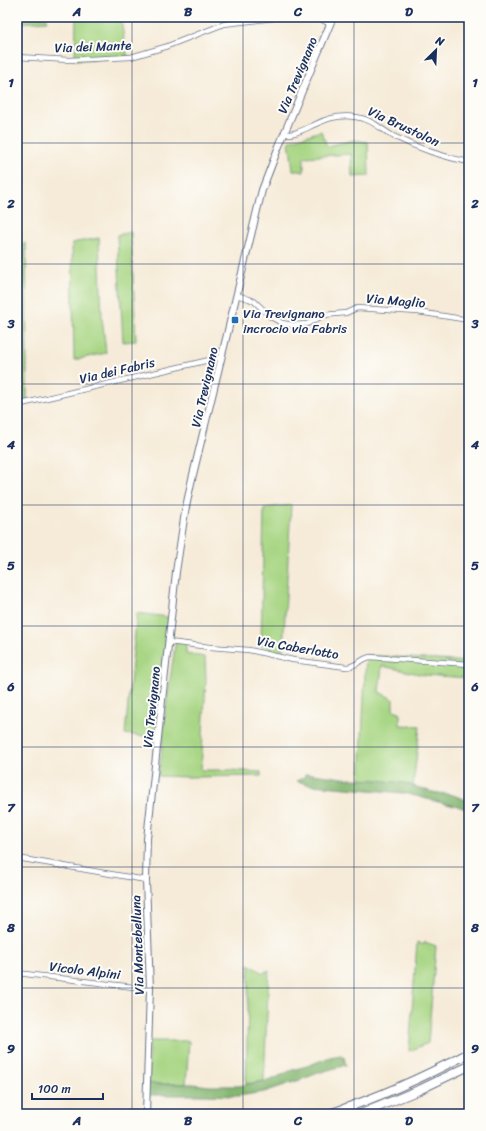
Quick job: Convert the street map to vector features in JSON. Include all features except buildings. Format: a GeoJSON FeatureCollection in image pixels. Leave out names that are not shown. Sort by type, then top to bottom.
{"type":"FeatureCollection","features":[{"type":"Feature","properties":{"kind":"highway"},"geometry":{"type":"LineString","coordinates":[[329,1114],[380,1095],[469,1053]]}},
{"type":"Feature","properties":{"kind":"highway"},"geometry":{"type":"LineString","coordinates":[[361,1114],[419,1090],[469,1066]]}},
{"type":"Feature","properties":{"kind":"main road","name":"Via Trevignano"},"geometry":{"type":"LineString","coordinates":[[154,776],[176,572],[185,512],[262,190],[333,17]]}},
{"type":"Feature","properties":{"kind":"main road","name":"Via Montebelluna"},"geometry":{"type":"LineString","coordinates":[[146,1114],[150,989],[146,880],[147,839],[154,776]]}},
{"type":"Feature","properties":{"kind":"street","name":"Via dei Mante"},"geometry":{"type":"LineString","coordinates":[[17,57],[69,60],[131,58],[224,24],[284,17]]}},
{"type":"Feature","properties":{"kind":"street"},"geometry":{"type":"LineString","coordinates":[[312,17],[319,18],[330,24]]}},
{"type":"Feature","properties":{"kind":"street","name":"Via Brustolon"},"geometry":{"type":"LineString","coordinates":[[284,134],[297,132],[328,119],[357,117],[375,124],[393,136],[432,153],[469,162]]}},
{"type":"Feature","properties":{"kind":"street","name":"Via Maglio"},"geometry":{"type":"LineString","coordinates":[[237,295],[254,301],[271,317],[282,323],[294,325],[307,324],[324,315],[346,313],[357,308],[418,312],[469,320]]}},
{"type":"Feature","properties":{"kind":"street","name":"Via dei Fabris"},"geometry":{"type":"LineString","coordinates":[[17,405],[222,357]]}},
{"type":"Feature","properties":{"kind":"street","name":"Via Caberlotto"},"geometry":{"type":"LineString","coordinates":[[169,642],[249,650],[294,660],[346,667],[351,667],[363,659],[370,657],[469,664]]}},
{"type":"Feature","properties":{"kind":"street"},"geometry":{"type":"LineString","coordinates":[[17,858],[146,880]]}},
{"type":"Feature","properties":{"kind":"street","name":"Vicolo Alpini"},"geometry":{"type":"LineString","coordinates":[[17,973],[150,989]]}},
{"type":"Feature","properties":{"kind":"green space"},"geometry":{"type":"Polygon","coordinates":[[[17,17],[47,17],[47,21],[17,23],[17,17]]]}},
{"type":"Feature","properties":{"kind":"green space"},"geometry":{"type":"Polygon","coordinates":[[[76,17],[121,17],[125,47],[128,57],[75,60],[76,17]]]}},
{"type":"Feature","properties":{"kind":"green space"},"geometry":{"type":"Polygon","coordinates":[[[321,131],[327,146],[354,140],[368,142],[369,176],[352,177],[351,154],[304,157],[304,172],[293,170],[289,141],[321,131]]]}},
{"type":"Feature","properties":{"kind":"green space"},"geometry":{"type":"Polygon","coordinates":[[[131,232],[136,341],[123,342],[117,235],[131,232]]]}},
{"type":"Feature","properties":{"kind":"green space"},"geometry":{"type":"Polygon","coordinates":[[[99,238],[102,317],[106,353],[74,360],[72,243],[99,238]]]}},
{"type":"Feature","properties":{"kind":"green space"},"geometry":{"type":"Polygon","coordinates":[[[17,243],[26,244],[27,400],[17,402],[17,243]]]}},
{"type":"Feature","properties":{"kind":"green space"},"geometry":{"type":"Polygon","coordinates":[[[291,505],[283,651],[269,651],[269,646],[261,645],[264,508],[291,505]]]}},
{"type":"Feature","properties":{"kind":"green space"},"geometry":{"type":"Polygon","coordinates":[[[137,613],[168,617],[167,643],[157,712],[155,738],[125,734],[137,613]]]}},
{"type":"Feature","properties":{"kind":"green space"},"geometry":{"type":"Polygon","coordinates":[[[176,639],[186,644],[186,654],[205,657],[206,679],[201,770],[261,772],[261,776],[158,776],[165,713],[176,639]]]}},
{"type":"Feature","properties":{"kind":"green space"},"geometry":{"type":"Polygon","coordinates":[[[366,655],[469,662],[469,678],[424,675],[382,666],[379,692],[393,699],[393,710],[400,712],[400,725],[420,726],[413,786],[393,782],[360,779],[366,655]]]}},
{"type":"Feature","properties":{"kind":"green space"},"geometry":{"type":"Polygon","coordinates":[[[305,774],[403,783],[432,792],[453,795],[469,801],[469,809],[404,793],[311,785],[297,781],[304,778],[305,774]]]}},
{"type":"Feature","properties":{"kind":"green space"},"geometry":{"type":"Polygon","coordinates":[[[417,942],[423,945],[425,942],[436,946],[428,1043],[409,1051],[417,942]]]}},
{"type":"Feature","properties":{"kind":"green space"},"geometry":{"type":"Polygon","coordinates":[[[249,964],[263,973],[269,970],[264,1081],[246,1084],[249,964]]]}},
{"type":"Feature","properties":{"kind":"green space"},"geometry":{"type":"Polygon","coordinates":[[[149,1041],[189,1041],[186,1084],[148,1083],[149,1041]]]}},
{"type":"Feature","properties":{"kind":"green space"},"geometry":{"type":"Polygon","coordinates":[[[341,1055],[344,1057],[346,1065],[264,1092],[238,1096],[147,1095],[148,1083],[239,1086],[271,1080],[292,1070],[330,1057],[341,1055]]]}},
{"type":"Feature","properties":{"kind":"place","name":"Via Trevignano incrocio via Fabris"},"geometry":{"type":"Point","coordinates":[235,320]}}]}
